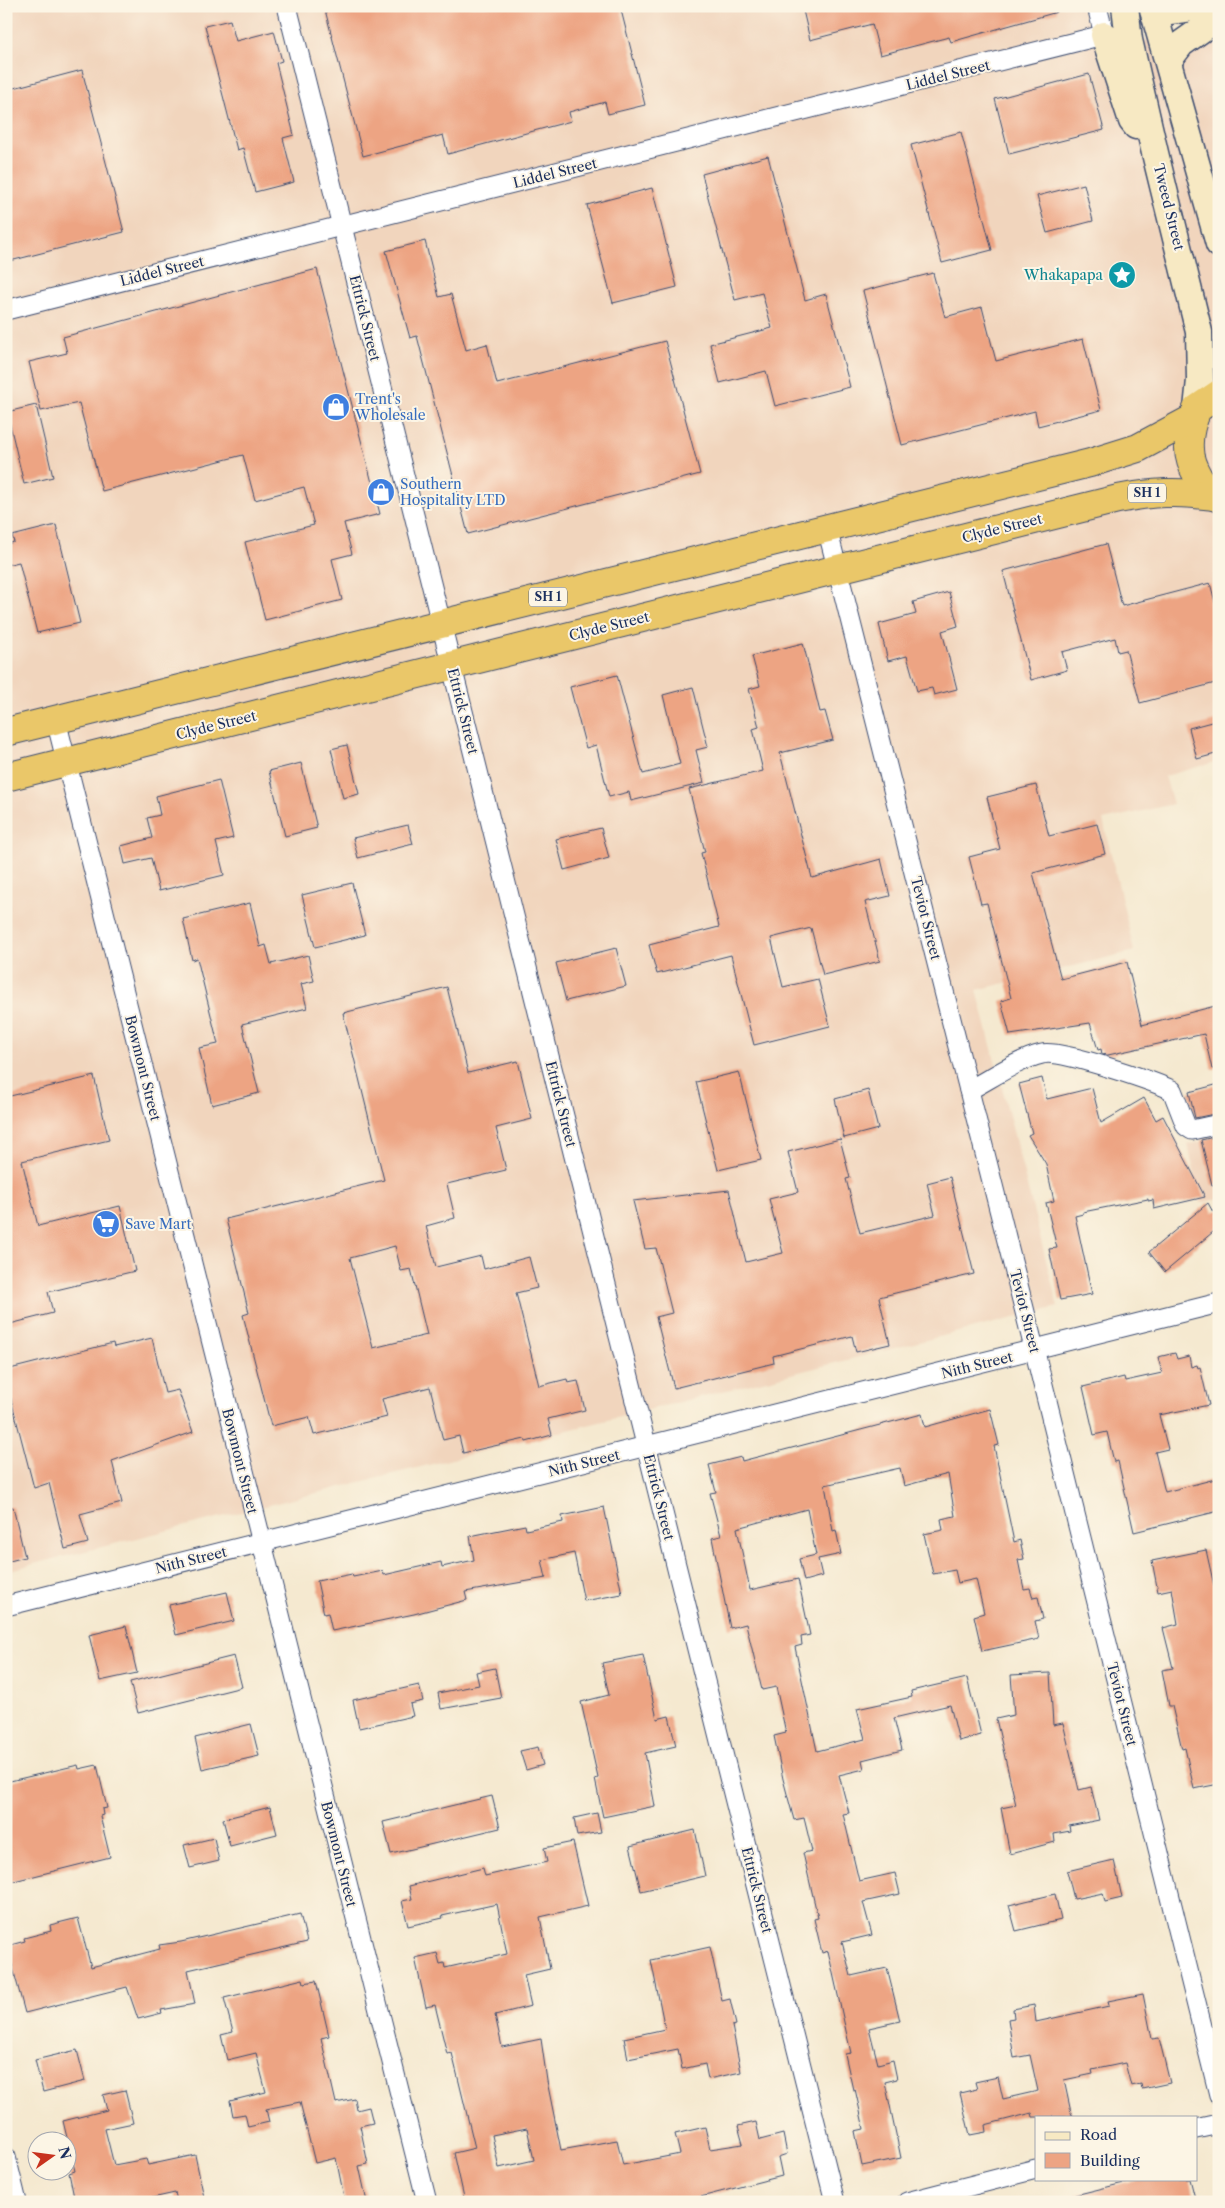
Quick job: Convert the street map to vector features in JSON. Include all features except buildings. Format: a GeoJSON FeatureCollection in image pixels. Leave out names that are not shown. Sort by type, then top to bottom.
{"type":"FeatureCollection","features":[{"type":"Feature","properties":{"kind":"highway","name":"SH 1"},"geometry":{"type":"LineString","coordinates":[[6,732],[1104,459],[1138,448],[1195,414],[1219,394]]}},
{"type":"Feature","properties":{"kind":"highway","name":"Clyde Street"},"geometry":{"type":"LineString","coordinates":[[1195,414],[1189,449],[1192,464],[1216,497]]}},
{"type":"Feature","properties":{"kind":"highway","name":"Clyde Street"},"geometry":{"type":"LineString","coordinates":[[6,777],[1150,492],[1179,492],[1216,497]]}},
{"type":"Feature","properties":{"kind":"main road","name":"Tweed Street"},"geometry":{"type":"LineString","coordinates":[[1125,6],[1129,40],[1199,332],[1200,380],[1195,414]]}},
{"type":"Feature","properties":{"kind":"main road"},"geometry":{"type":"LineString","coordinates":[[1153,10],[1195,7]]}},
{"type":"Feature","properties":{"kind":"main road"},"geometry":{"type":"LineString","coordinates":[[1153,10],[1146,48],[1157,111],[1155,153]]}},
{"type":"Feature","properties":{"kind":"main road"},"geometry":{"type":"LineString","coordinates":[[1153,10],[1219,244]]}},
{"type":"Feature","properties":{"kind":"main road"},"geometry":{"type":"LineString","coordinates":[[1168,61],[1180,44],[1219,17]]}},
{"type":"Feature","properties":{"kind":"main road"},"geometry":{"type":"LineString","coordinates":[[1104,35],[1132,120],[1155,153]]}},
{"type":"Feature","properties":{"kind":"street","name":"Ettrick Street"},"geometry":{"type":"LineString","coordinates":[[287,6],[835,2202]]}},
{"type":"Feature","properties":{"kind":"street"},"geometry":{"type":"LineString","coordinates":[[1097,6],[1104,35]]}},
{"type":"Feature","properties":{"kind":"street","name":"Liddel Street"},"geometry":{"type":"LineString","coordinates":[[6,310],[1104,35]]}},
{"type":"Feature","properties":{"kind":"street","name":"Teviot Street"},"geometry":{"type":"LineString","coordinates":[[827,528],[1035,1350],[1219,2095]]}},
{"type":"Feature","properties":{"kind":"street","name":"Bowmont Street"},"geometry":{"type":"LineString","coordinates":[[56,720],[260,1543],[427,2202]]}},
{"type":"Feature","properties":{"kind":"street"},"geometry":{"type":"LineString","coordinates":[[969,1090],[1038,1055],[1065,1055],[1154,1082],[1172,1090],[1186,1126],[1192,1130],[1219,1124]]}},
{"type":"Feature","properties":{"kind":"street","name":"Nith Street"},"geometry":{"type":"LineString","coordinates":[[6,1606],[1219,1303]]}},
{"type":"Feature","properties":{"kind":"street"},"geometry":{"type":"LineString","coordinates":[[1198,2129],[1219,2124]]}},
{"type":"Feature","properties":{"kind":"street"},"geometry":{"type":"LineString","coordinates":[[6,2157],[17,2202]]}},
{"type":"Feature","properties":{"kind":"street"},"geometry":{"type":"LineString","coordinates":[[907,2202],[1035,2169]]}},
{"type":"Feature","properties":{"kind":"shaded area"},"geometry":{"type":"Polygon","coordinates":[[[6,6],[1090,6],[1104,51],[1219,22],[1219,761],[1165,776],[1173,804],[1103,820],[1134,951],[977,990],[1058,1307],[6,1571],[6,6]]]}},
{"type":"Feature","properties":{"kind":"shaded area"},"geometry":{"type":"Polygon","coordinates":[[[1219,1136],[1219,1198],[1201,1203],[1188,1145],[1219,1136]]]}},
{"type":"Feature","properties":{"kind":"place","name":"Whakapapa"},"geometry":{"type":"Point","coordinates":[1122,275]}},
{"type":"Feature","properties":{"kind":"place","name":"Trent's Wholesale"},"geometry":{"type":"Point","coordinates":[336,407]}},
{"type":"Feature","properties":{"kind":"place","name":"Southern Hospitality LTD"},"geometry":{"type":"Point","coordinates":[381,492]}},
{"type":"Feature","properties":{"kind":"place","name":"Save Mart"},"geometry":{"type":"Point","coordinates":[106,1224]}}]}
